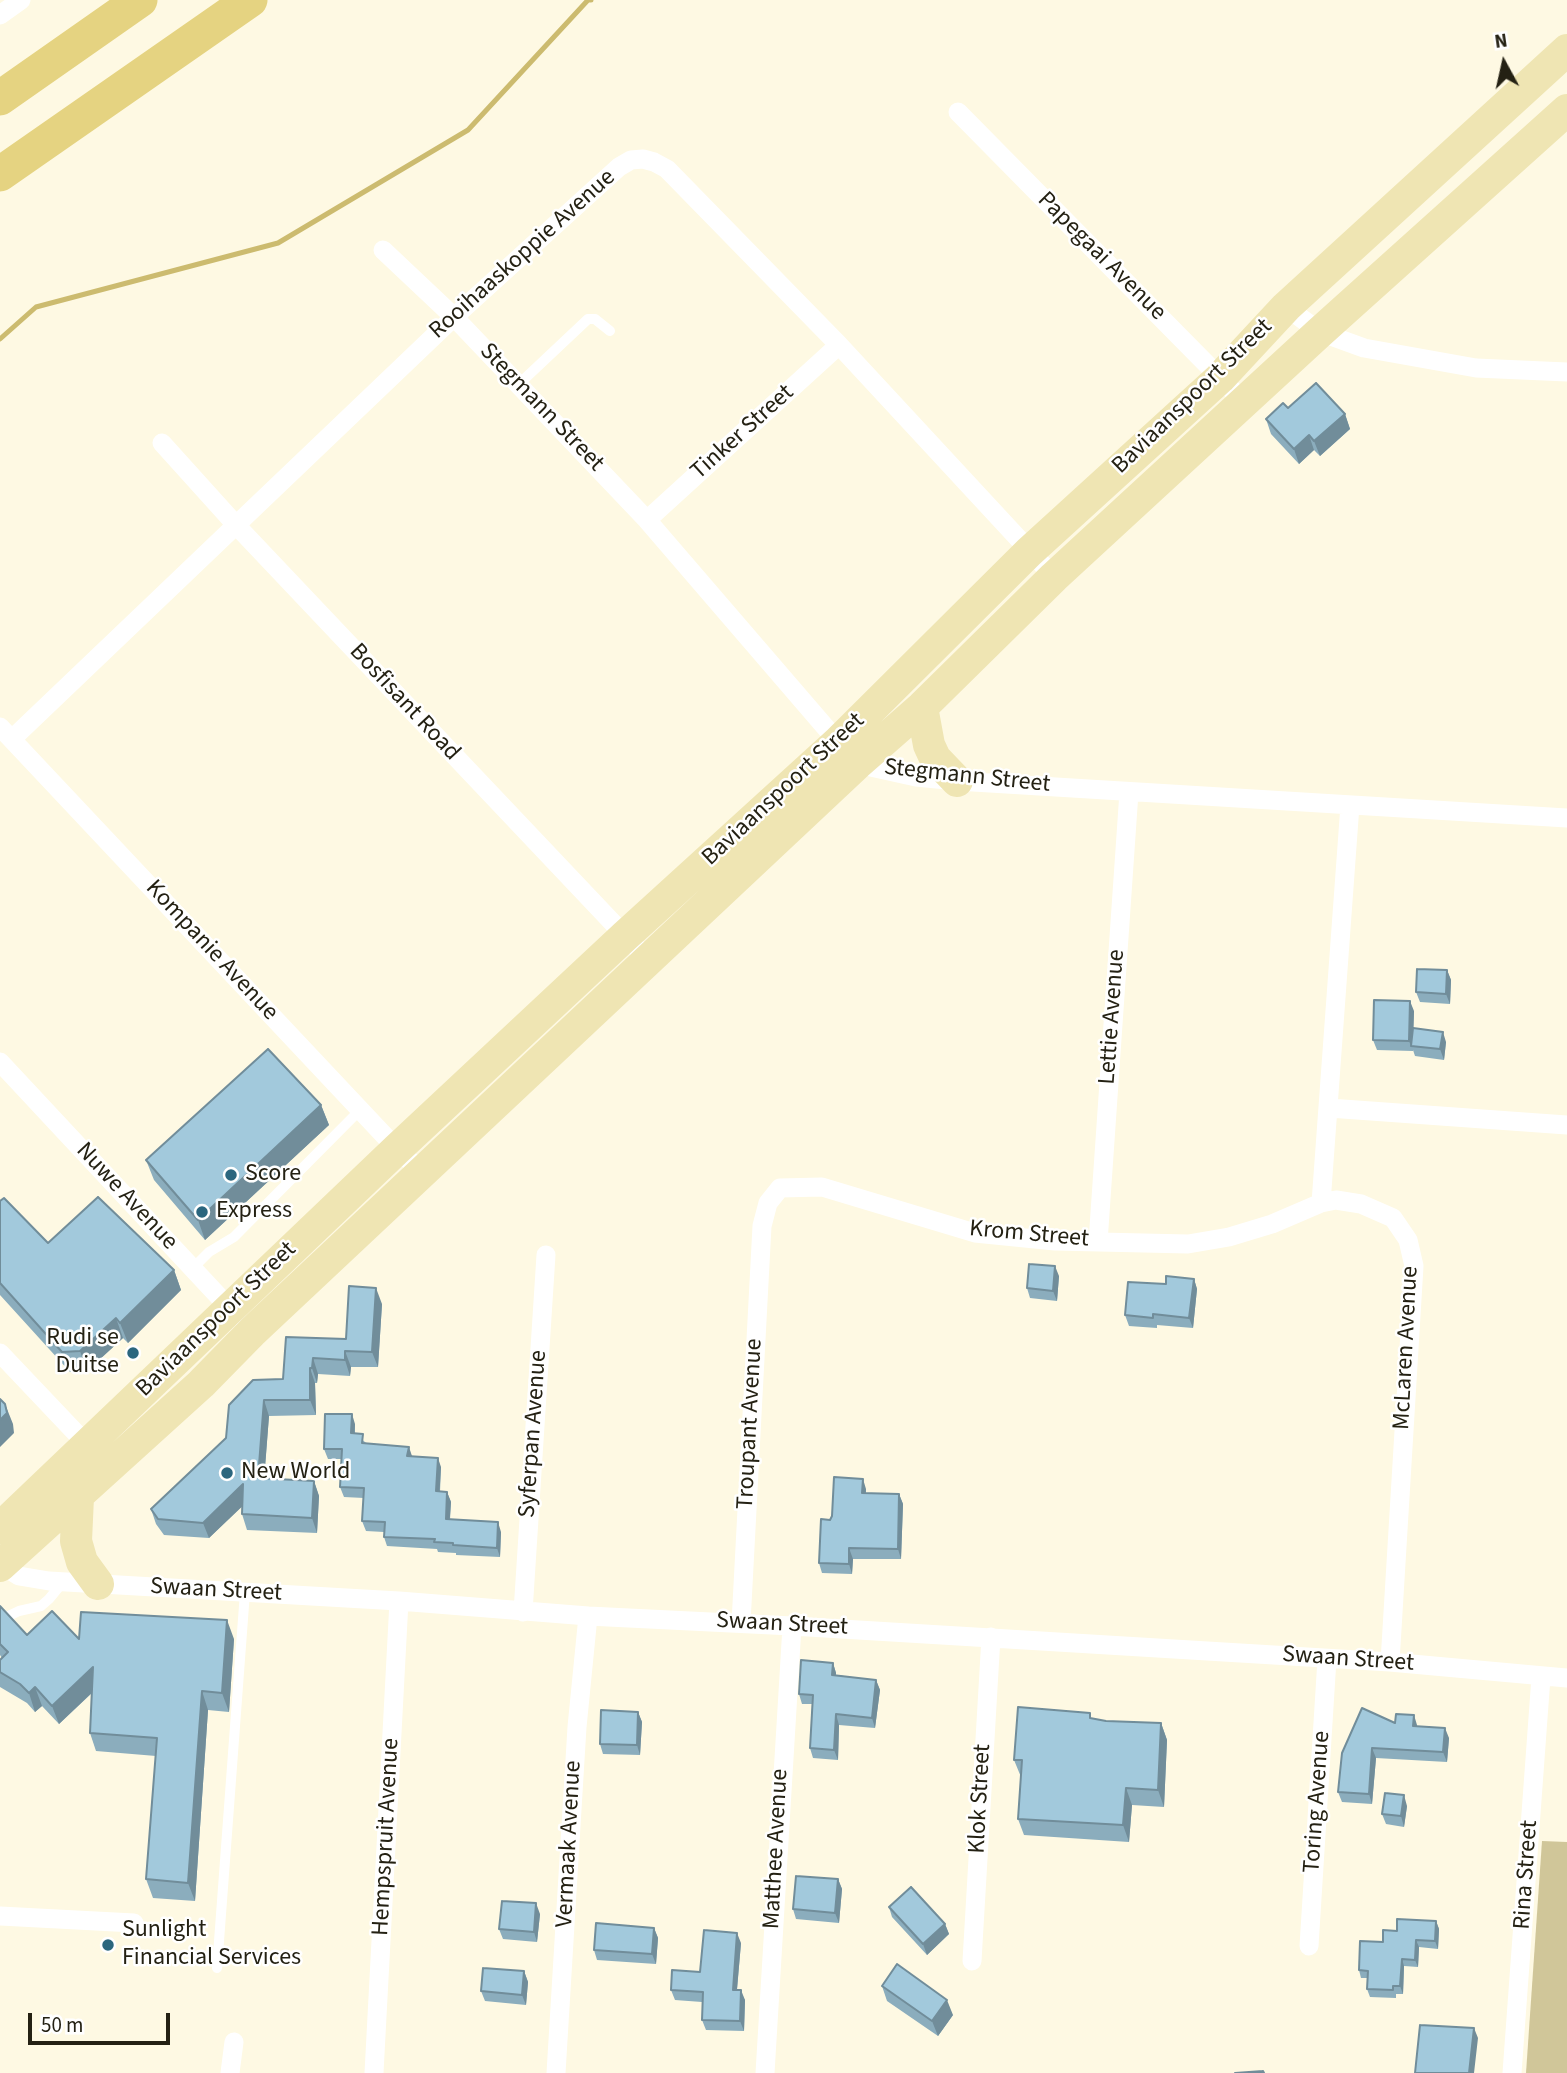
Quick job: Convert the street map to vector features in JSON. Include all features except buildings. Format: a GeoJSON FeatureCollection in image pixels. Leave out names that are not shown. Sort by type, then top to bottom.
{"type":"FeatureCollection","features":[{"type":"Feature","properties":{"kind":"highway"},"geometry":{"type":"LineString","coordinates":[[0,98],[140,0]]}},
{"type":"Feature","properties":{"kind":"highway"},"geometry":{"type":"LineString","coordinates":[[0,174],[250,0]]}},
{"type":"Feature","properties":{"kind":"main road","name":"Baviaanspoort Street"},"geometry":{"type":"LineString","coordinates":[[0,1565],[201,1384],[253,1331],[648,960],[847,753],[1030,552],[1220,378],[1286,307],[1567,50]]}},
{"type":"Feature","properties":{"kind":"main road","name":"Baviaanspoort Street"},"geometry":{"type":"LineString","coordinates":[[0,1528],[229,1307],[625,936],[847,753],[922,707],[1054,578],[1244,402],[1567,110]]}},
{"type":"Feature","properties":{"kind":"main road"},"geometry":{"type":"LineString","coordinates":[[922,707],[929,746],[935,758],[957,781]]}},
{"type":"Feature","properties":{"kind":"main road"},"geometry":{"type":"LineString","coordinates":[[78,1497],[76,1541],[82,1562],[98,1584]]}},
{"type":"Feature","properties":{"kind":"street"},"geometry":{"type":"LineString","coordinates":[[0,15],[21,0]]}},
{"type":"Feature","properties":{"kind":"street","name":"Papegaai Avenue"},"geometry":{"type":"LineString","coordinates":[[958,112],[1244,402]]}},
{"type":"Feature","properties":{"kind":"street","name":"Rooihaaskoppie Avenue"},"geometry":{"type":"LineString","coordinates":[[6,733],[236,525],[454,317],[619,167],[631,160],[643,159],[667,169],[839,345],[1054,578]]}},
{"type":"Feature","properties":{"kind":"street","name":"Stegmann Street"},"geometry":{"type":"LineString","coordinates":[[383,250],[454,317],[647,520],[847,753],[916,777],[957,781],[1567,818]]}},
{"type":"Feature","properties":{"kind":"street"},"geometry":{"type":"LineString","coordinates":[[1286,307],[1320,332],[1364,348],[1476,368],[1567,372]]}},
{"type":"Feature","properties":{"kind":"street","name":"Tinker Street"},"geometry":{"type":"LineString","coordinates":[[647,520],[839,345]]}},
{"type":"Feature","properties":{"kind":"street","name":"Bosfisant Road"},"geometry":{"type":"LineString","coordinates":[[162,443],[236,525],[648,960]]}},
{"type":"Feature","properties":{"kind":"street","name":"Kompanie Avenue"},"geometry":{"type":"LineString","coordinates":[[6,733],[360,1110],[423,1173]]}},
{"type":"Feature","properties":{"kind":"street","name":"Lettie Avenue"},"geometry":{"type":"LineString","coordinates":[[1098,1242],[1129,792]]}},
{"type":"Feature","properties":{"kind":"street"},"geometry":{"type":"LineString","coordinates":[[1321,1203],[1350,805]]}},
{"type":"Feature","properties":{"kind":"street","name":"Nuwe Avenue"},"geometry":{"type":"LineString","coordinates":[[0,1062],[253,1331]]}},
{"type":"Feature","properties":{"kind":"street"},"geometry":{"type":"LineString","coordinates":[[1329,1108],[1567,1125]]}},
{"type":"Feature","properties":{"kind":"street","name":"Krom Street"},"geometry":{"type":"LineString","coordinates":[[762,1226],[768,1203],[780,1188],[821,1187],[975,1233],[1098,1242],[1188,1244],[1229,1237],[1272,1224],[1321,1203]]}},
{"type":"Feature","properties":{"kind":"street","name":"McLaren Avenue"},"geometry":{"type":"LineString","coordinates":[[1321,1203],[1336,1200],[1361,1204],[1393,1218],[1408,1240],[1414,1266],[1390,1662]]}},
{"type":"Feature","properties":{"kind":"street","name":"Troupant Avenue"},"geometry":{"type":"LineString","coordinates":[[741,1623],[762,1226]]}},
{"type":"Feature","properties":{"kind":"street","name":"Syferpan Avenue"},"geometry":{"type":"LineString","coordinates":[[523,1612],[545,1255]]}},
{"type":"Feature","properties":{"kind":"street"},"geometry":{"type":"LineString","coordinates":[[0,1353],[87,1446],[112,1466]]}},
{"type":"Feature","properties":{"kind":"street","name":"Swaan Street"},"geometry":{"type":"LineString","coordinates":[[0,1565],[19,1576],[98,1584],[399,1601],[588,1616],[991,1637],[1390,1662],[1567,1678]]}},
{"type":"Feature","properties":{"kind":"street","name":"Hempspruit Avenue"},"geometry":{"type":"LineString","coordinates":[[374,2073],[399,1601]]}},
{"type":"Feature","properties":{"kind":"street","name":"Vermaak Avenue"},"geometry":{"type":"LineString","coordinates":[[556,2073],[577,1727],[588,1616]]}},
{"type":"Feature","properties":{"kind":"street","name":"Matthee Avenue"},"geometry":{"type":"LineString","coordinates":[[765,2073],[792,1626]]}},
{"type":"Feature","properties":{"kind":"street","name":"Klok Street"},"geometry":{"type":"LineString","coordinates":[[972,1961],[991,1637]]}},
{"type":"Feature","properties":{"kind":"street","name":"Toring Avenue"},"geometry":{"type":"LineString","coordinates":[[1309,1946],[1327,1659]]}},
{"type":"Feature","properties":{"kind":"street","name":"Rina Street"},"geometry":{"type":"LineString","coordinates":[[1512,2073],[1541,1677]]}},
{"type":"Feature","properties":{"kind":"street"},"geometry":{"type":"LineString","coordinates":[[0,1916],[134,1923]]}},
{"type":"Feature","properties":{"kind":"street"},"geometry":{"type":"LineString","coordinates":[[230,2073],[234,2042]]}},
{"type":"Feature","properties":{"kind":"lane"},"geometry":{"type":"LineString","coordinates":[[519,384],[588,319],[595,319],[610,331]]}},
{"type":"Feature","properties":{"kind":"lane"},"geometry":{"type":"LineString","coordinates":[[192,1269],[209,1252],[234,1237],[360,1110]]}},
{"type":"Feature","properties":{"kind":"lane"},"geometry":{"type":"LineString","coordinates":[[0,1620],[19,1611],[41,1606],[63,1581]]}},
{"type":"Feature","properties":{"kind":"lane"},"geometry":{"type":"LineString","coordinates":[[217,1968],[245,1592]]}},
{"type":"Feature","properties":{"kind":"shaded area"},"geometry":{"type":"Polygon","coordinates":[[[1542,1841],[1567,1842],[1567,2073],[1526,2073],[1542,1841]]]}},
{"type":"Feature","properties":{"kind":"waterway"},"geometry":{"type":"LineString","coordinates":[[0,339],[36,307],[278,243],[468,130],[588,0],[591,0]]}},
{"type":"Feature","properties":{"kind":"place","name":"Score"},"geometry":{"type":"Point","coordinates":[231,1175]}},
{"type":"Feature","properties":{"kind":"place","name":"Express"},"geometry":{"type":"Point","coordinates":[202,1212]}},
{"type":"Feature","properties":{"kind":"place","name":"Rudi se Duitse"},"geometry":{"type":"Point","coordinates":[133,1353]}},
{"type":"Feature","properties":{"kind":"place","name":"New World"},"geometry":{"type":"Point","coordinates":[227,1473]}},
{"type":"Feature","properties":{"kind":"place","name":"Sunlight Financial Services"},"geometry":{"type":"Point","coordinates":[108,1945]}}]}
